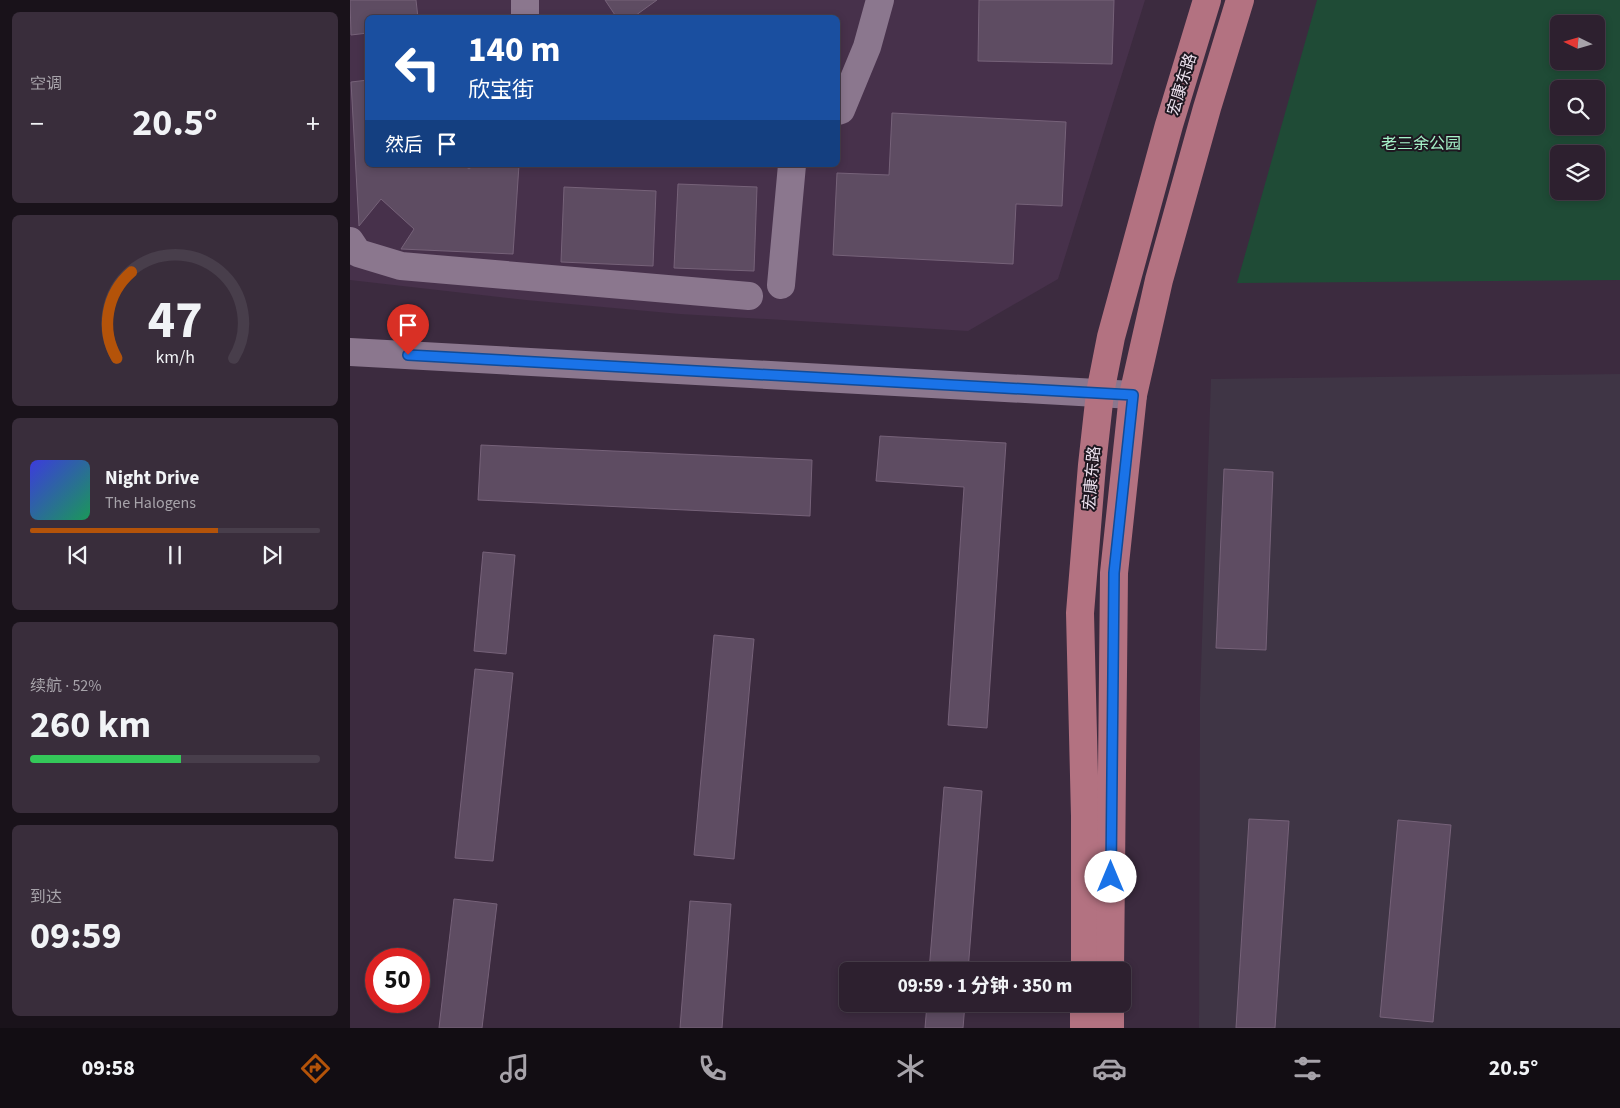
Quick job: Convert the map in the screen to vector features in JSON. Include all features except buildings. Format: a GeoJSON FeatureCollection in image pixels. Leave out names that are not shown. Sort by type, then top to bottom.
{"type":"FeatureCollection","features":[{"type":"Feature","properties":{"kind":"main road","name":"宏康东路"},"geometry":{"type":"LineString","coordinates":[[1084,962],[1085,816],[1080,613],[1100,393],[1111,337],[1168,126],[1207,0]]}},
{"type":"Feature","properties":{"kind":"main road","name":"宏康东路"},"geometry":{"type":"LineString","coordinates":[[1110,962],[1114,573],[1133,395],[1159,280],[1207,108],[1240,0]]}},
{"type":"Feature","properties":{"kind":"main road"},"geometry":{"type":"LineString","coordinates":[[1084,1012],[1084,1028]]}},
{"type":"Feature","properties":{"kind":"main road"},"geometry":{"type":"LineString","coordinates":[[1110,1012],[1110,1028]]}},
{"type":"Feature","properties":{"kind":"street"},"geometry":{"type":"LineString","coordinates":[[525,0],[525,15]]}},
{"type":"Feature","properties":{"kind":"street"},"geometry":{"type":"LineString","coordinates":[[840,110],[866,47],[880,0]]}},
{"type":"Feature","properties":{"kind":"street"},"geometry":{"type":"LineString","coordinates":[[781,284],[792,167]]}},
{"type":"Feature","properties":{"kind":"street"},"geometry":{"type":"LineString","coordinates":[[350,241],[358,253],[401,266],[749,296]]}},
{"type":"Feature","properties":{"kind":"street"},"geometry":{"type":"LineString","coordinates":[[350,352],[1133,395]]}},
{"type":"Feature","properties":{"kind":"shaded area"},"geometry":{"type":"Polygon","coordinates":[[[350,0],[1145,0],[1058,279],[968,331],[680,314],[526,300],[350,280],[350,0]]]}},
{"type":"Feature","properties":{"kind":"shaded area"},"geometry":{"type":"Polygon","coordinates":[[[1620,374],[1620,1028],[1199,1028],[1200,698],[1211,379],[1620,374]]]}},
{"type":"Feature","properties":{"kind":"green space","name":"老三余公园"},"geometry":{"type":"Polygon","coordinates":[[[1317,0],[1620,0],[1620,280],[1237,283],[1317,0]]]}},
{"type":"Feature","properties":{"kind":"route"},"geometry":{"type":"LineString","coordinates":[[408,355],[1133,395],[1114,573],[1111,877]]}}]}
